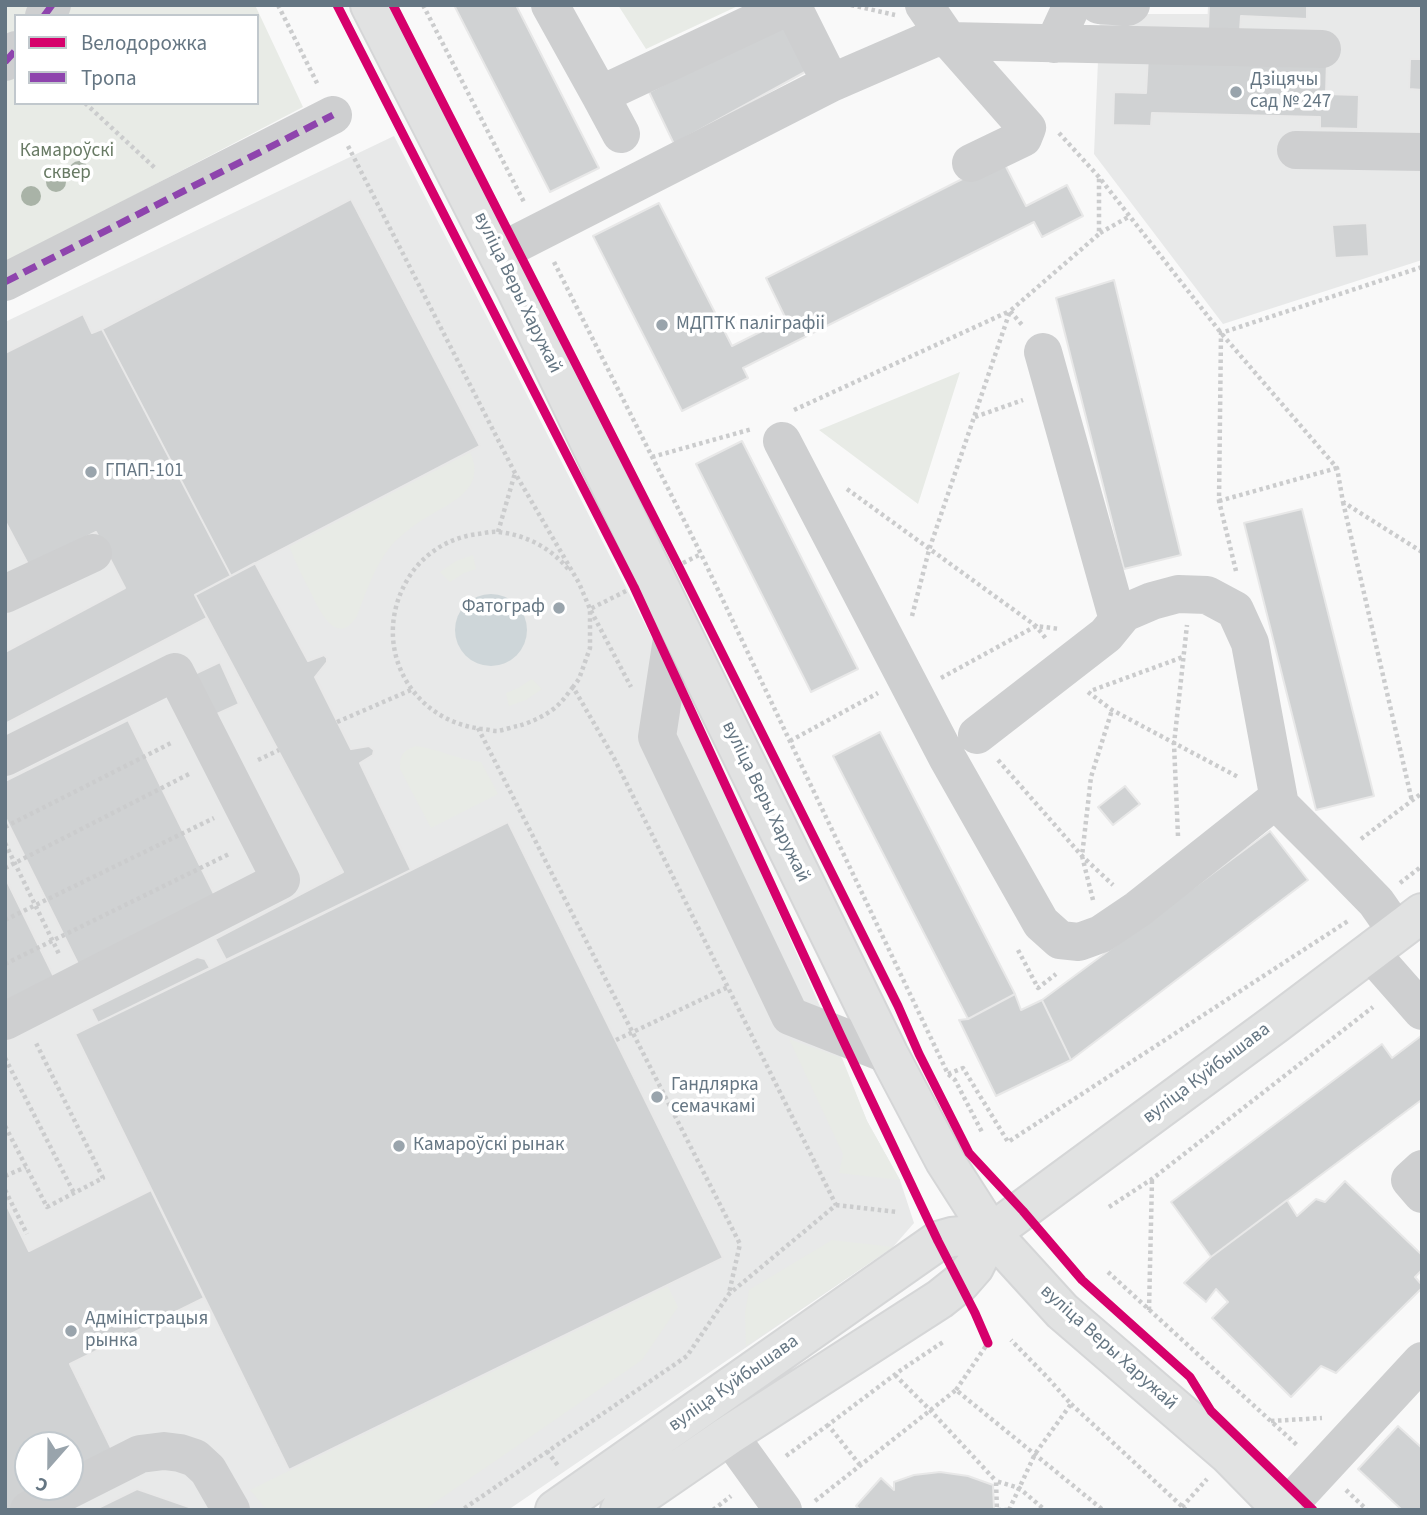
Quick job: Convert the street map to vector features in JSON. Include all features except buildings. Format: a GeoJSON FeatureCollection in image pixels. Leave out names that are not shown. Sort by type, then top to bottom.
{"type":"FeatureCollection","features":[{"type":"Feature","properties":{"kind":"main road","name":"вуліца Веры Харужай"},"geometry":{"type":"LineString","coordinates":[[370,5],[498,253],[889,1055],[945,1161],[992,1233],[1062,1311],[1228,1454],[1284,1510]]}},
{"type":"Feature","properties":{"kind":"main road","name":"вуліца Куйбышава"},"geometry":{"type":"LineString","coordinates":[[620,1510],[729,1435],[940,1299],[974,1267],[992,1233],[1391,925]]}},
{"type":"Feature","properties":{"kind":"main road","name":"вуліца Куйбышава"},"geometry":{"type":"LineString","coordinates":[[555,1510],[938,1241],[992,1233]]}},
{"type":"Feature","properties":{"kind":"street"},"geometry":{"type":"LineString","coordinates":[[550,5],[621,134]]}},
{"type":"Feature","properties":{"kind":"street"},"geometry":{"type":"LineString","coordinates":[[600,95],[792,5],[831,83]]}},
{"type":"Feature","properties":{"kind":"street"},"geometry":{"type":"LineString","coordinates":[[1054,44],[1072,5]]}},
{"type":"Feature","properties":{"kind":"street"},"geometry":{"type":"LineString","coordinates":[[1098,5],[1131,5]]}},
{"type":"Feature","properties":{"kind":"street"},"geometry":{"type":"LineString","coordinates":[[498,253],[831,83],[929,24],[1054,44],[1322,49]]}},
{"type":"Feature","properties":{"kind":"street"},"geometry":{"type":"LineString","coordinates":[[929,24],[1027,128],[1023,138],[971,163]]}},
{"type":"Feature","properties":{"kind":"street"},"geometry":{"type":"LineString","coordinates":[[5,282],[332,114]]}},
{"type":"Feature","properties":{"kind":"street"},"geometry":{"type":"LineString","coordinates":[[1297,150],[1422,152]]}},
{"type":"Feature","properties":{"kind":"street"},"geometry":{"type":"LineString","coordinates":[[1043,352],[1112,628]]}},
{"type":"Feature","properties":{"kind":"street"},"geometry":{"type":"LineString","coordinates":[[776,426],[948,759],[1041,923],[1060,940],[1079,942],[1101,934],[1138,909],[1278,798]]}},
{"type":"Feature","properties":{"kind":"street"},"geometry":{"type":"LineString","coordinates":[[5,594],[93,553]]}},
{"type":"Feature","properties":{"kind":"street"},"geometry":{"type":"LineString","coordinates":[[977,735],[1112,628],[1124,613],[1178,594],[1207,595],[1236,610],[1251,643],[1280,805],[1335,859],[1391,925],[1410,998]]}},
{"type":"Feature","properties":{"kind":"street"},"geometry":{"type":"LineString","coordinates":[[675,619],[657,737],[790,1016],[889,1055]]}},
{"type":"Feature","properties":{"kind":"street"},"geometry":{"type":"LineString","coordinates":[[5,757],[175,672],[281,880],[13,1017]]}},
{"type":"Feature","properties":{"kind":"street"},"geometry":{"type":"LineString","coordinates":[[1422,1169],[1410,1180],[1422,1194]]}},
{"type":"Feature","properties":{"kind":"street"},"geometry":{"type":"LineString","coordinates":[[1284,1510],[1422,1361]]}},
{"type":"Feature","properties":{"kind":"street"},"geometry":{"type":"LineString","coordinates":[[729,1435],[798,1506]]}},
{"type":"Feature","properties":{"kind":"street"},"geometry":{"type":"LineString","coordinates":[[29,1510],[140,1454],[163,1451],[195,1458],[208,1470],[231,1510]]}},
{"type":"Feature","properties":{"kind":"path"},"geometry":{"type":"LineString","coordinates":[[278,5],[515,473],[579,583],[632,688]]}},
{"type":"Feature","properties":{"kind":"path"},"geometry":{"type":"LineString","coordinates":[[423,5],[701,554],[948,1074],[955,1080],[983,1134]]}},
{"type":"Feature","properties":{"kind":"path"},"geometry":{"type":"LineString","coordinates":[[851,5],[929,24]]}},
{"type":"Feature","properties":{"kind":"path"},"geometry":{"type":"LineString","coordinates":[[87,105],[181,192]]}},
{"type":"Feature","properties":{"kind":"path"},"geometry":{"type":"LineString","coordinates":[[1055,128],[1099,177],[1222,333],[1337,468],[1412,801]]}},
{"type":"Feature","properties":{"kind":"path"},"geometry":{"type":"LineString","coordinates":[[1099,177],[1099,234]]}},
{"type":"Feature","properties":{"kind":"path"},"geometry":{"type":"LineString","coordinates":[[652,457],[776,426],[1010,311],[1099,234],[1130,216]]}},
{"type":"Feature","properties":{"kind":"path"},"geometry":{"type":"LineString","coordinates":[[1222,333],[1422,267]]}},
{"type":"Feature","properties":{"kind":"path"},"geometry":{"type":"LineString","coordinates":[[1010,311],[1043,352]]}},
{"type":"Feature","properties":{"kind":"path"},"geometry":{"type":"LineString","coordinates":[[906,679],[929,550],[1010,311]]}},
{"type":"Feature","properties":{"kind":"path"},"geometry":{"type":"LineString","coordinates":[[1222,333],[1219,501],[1238,582]]}},
{"type":"Feature","properties":{"kind":"path"},"geometry":{"type":"LineString","coordinates":[[974,417],[1053,390]]}},
{"type":"Feature","properties":{"kind":"path"},"geometry":{"type":"LineString","coordinates":[[1219,501],[1337,468]]}},
{"type":"Feature","properties":{"kind":"path"},"geometry":{"type":"LineString","coordinates":[[498,532],[515,473]]}},
{"type":"Feature","properties":{"kind":"path"},"geometry":{"type":"LineString","coordinates":[[1343,502],[1422,552]]}},
{"type":"Feature","properties":{"kind":"path"},"geometry":{"type":"LineString","coordinates":[[579,583],[558,557],[530,539],[498,532],[465,535],[436,548],[415,567],[400,591],[393,618],[393,647],[400,669],[411,690],[435,713],[465,727],[498,731],[530,723],[559,705],[579,679],[590,648],[590,609]]}},
{"type":"Feature","properties":{"kind":"path"},"geometry":{"type":"LineString","coordinates":[[679,565],[701,554]]}},
{"type":"Feature","properties":{"kind":"path"},"geometry":{"type":"LineString","coordinates":[[590,609],[632,589]]}},
{"type":"Feature","properties":{"kind":"path"},"geometry":{"type":"LineString","coordinates":[[1180,876],[1174,744],[1188,615]]}},
{"type":"Feature","properties":{"kind":"path"},"geometry":{"type":"LineString","coordinates":[[790,741],[906,679],[1036,626],[1112,628]]}},
{"type":"Feature","properties":{"kind":"path"},"geometry":{"type":"LineString","coordinates":[[573,687],[614,758],[836,1205]]}},
{"type":"Feature","properties":{"kind":"path"},"geometry":{"type":"LineString","coordinates":[[337,722],[411,690]]}},
{"type":"Feature","properties":{"kind":"path"},"geometry":{"type":"LineString","coordinates":[[1088,692],[1112,710],[1278,798]]}},
{"type":"Feature","properties":{"kind":"path"},"geometry":{"type":"LineString","coordinates":[[1101,934],[1082,856],[1091,776],[1112,710]]}},
{"type":"Feature","properties":{"kind":"path"},"geometry":{"type":"LineString","coordinates":[[478,728],[740,1244],[729,1294]]}},
{"type":"Feature","properties":{"kind":"path"},"geometry":{"type":"LineString","coordinates":[[977,735],[1082,856],[1138,909]]}},
{"type":"Feature","properties":{"kind":"path"},"geometry":{"type":"LineString","coordinates":[[5,827],[211,742]]}},
{"type":"Feature","properties":{"kind":"path"},"geometry":{"type":"LineString","coordinates":[[5,868],[211,742]]}},
{"type":"Feature","properties":{"kind":"path"},"geometry":{"type":"LineString","coordinates":[[1335,859],[1422,793]]}},
{"type":"Feature","properties":{"kind":"path"},"geometry":{"type":"LineString","coordinates":[[5,920],[242,804]]}},
{"type":"Feature","properties":{"kind":"path"},"geometry":{"type":"LineString","coordinates":[[5,964],[260,839]]}},
{"type":"Feature","properties":{"kind":"path"},"geometry":{"type":"LineString","coordinates":[[5,843],[76,986]]}},
{"type":"Feature","properties":{"kind":"path"},"geometry":{"type":"LineString","coordinates":[[948,1074],[963,1068],[1008,1142],[1391,925],[1422,866]]}},
{"type":"Feature","properties":{"kind":"path"},"geometry":{"type":"LineString","coordinates":[[616,1040],[728,987]]}},
{"type":"Feature","properties":{"kind":"path"},"geometry":{"type":"LineString","coordinates":[[1109,1208],[1410,998]]}},
{"type":"Feature","properties":{"kind":"path"},"geometry":{"type":"LineString","coordinates":[[5,1126],[47,1207],[103,1178],[13,1017]]}},
{"type":"Feature","properties":{"kind":"path"},"geometry":{"type":"LineString","coordinates":[[5,1058],[74,1193]]}},
{"type":"Feature","properties":{"kind":"path"},"geometry":{"type":"LineString","coordinates":[[5,1176],[26,1167]]}},
{"type":"Feature","properties":{"kind":"path"},"geometry":{"type":"LineString","coordinates":[[1149,1310],[1152,1179]]}},
{"type":"Feature","properties":{"kind":"path"},"geometry":{"type":"LineString","coordinates":[[5,1190],[27,1234]]}},
{"type":"Feature","properties":{"kind":"path"},"geometry":{"type":"LineString","coordinates":[[462,1510],[687,1356],[729,1294],[836,1205],[897,1212]]}},
{"type":"Feature","properties":{"kind":"path"},"geometry":{"type":"LineString","coordinates":[[1108,1272],[1367,1510]]}},
{"type":"Feature","properties":{"kind":"path"},"geometry":{"type":"LineString","coordinates":[[798,1506],[860,1465],[956,1390],[988,1343],[984,1333]]}},
{"type":"Feature","properties":{"kind":"path"},"geometry":{"type":"LineString","coordinates":[[1011,1340],[1071,1404],[1186,1510]]}},
{"type":"Feature","properties":{"kind":"path"},"geometry":{"type":"LineString","coordinates":[[860,1465],[828,1425],[943,1342]]}},
{"type":"Feature","properties":{"kind":"path"},"geometry":{"type":"LineString","coordinates":[[894,1375],[996,1481],[1019,1488],[1045,1510]]}},
{"type":"Feature","properties":{"kind":"path"},"geometry":{"type":"LineString","coordinates":[[956,1390],[1103,1510]]}},
{"type":"Feature","properties":{"kind":"path"},"geometry":{"type":"LineString","coordinates":[[996,1481],[997,1510],[1009,1510],[1035,1454],[1071,1404]]}},
{"type":"Feature","properties":{"kind":"shaded area"},"geometry":{"type":"Polygon","coordinates":[[[1307,5],[1422,5],[1422,260],[1223,324],[1094,154],[1100,14],[1209,14],[1306,19],[1307,5]]]}},
{"type":"Feature","properties":{"kind":"shaded area"},"geometry":{"type":"Polygon","coordinates":[[[394,136],[686,704],[826,1020],[867,1121],[900,1180],[914,1223],[893,1247],[508,1510],[5,1510],[5,1014],[59,987],[5,877],[5,817],[221,908],[128,720],[5,781],[5,322],[394,136]]]}},
{"type":"Feature","properties":{"kind":"shaded area"},"geometry":{"type":"Polygon","coordinates":[[[491,594],[511,600],[521,610],[527,630],[521,650],[511,660],[491,666],[471,660],[461,650],[455,630],[461,610],[471,600],[491,594]]]}},
{"type":"Feature","properties":{"kind":"green space","name":"Камароўскі сквер"},"geometry":{"type":"Polygon","coordinates":[[[5,5],[255,5],[303,107],[5,263],[5,5]]]}},
{"type":"Feature","properties":{"kind":"green space"},"geometry":{"type":"Polygon","coordinates":[[[618,5],[740,5],[646,49],[618,5]]]}},
{"type":"Feature","properties":{"kind":"green space"},"geometry":{"type":"Polygon","coordinates":[[[960,372],[918,504],[819,430],[960,372]]]}},
{"type":"Feature","properties":{"kind":"green space"},"geometry":{"type":"Polygon","coordinates":[[[470,452],[474,476],[464,493],[415,525],[390,547],[375,572],[357,616],[349,625],[342,629],[329,623],[318,607],[289,546],[470,452]]]}},
{"type":"Feature","properties":{"kind":"green space"},"geometry":{"type":"Polygon","coordinates":[[[473,555],[476,569],[450,582],[440,572],[456,561],[473,555]]]}},
{"type":"Feature","properties":{"kind":"green space"},"geometry":{"type":"Polygon","coordinates":[[[532,679],[542,689],[526,700],[509,706],[506,693],[532,679]]]}},
{"type":"Feature","properties":{"kind":"green space"},"geometry":{"type":"Polygon","coordinates":[[[416,746],[481,762],[498,794],[431,828],[400,769],[403,754],[416,746]]]}},
{"type":"Feature","properties":{"kind":"green space"},"geometry":{"type":"Polygon","coordinates":[[[789,1039],[842,1058],[867,1121],[900,1180],[839,1173],[843,1154],[789,1039]]]}},
{"type":"Feature","properties":{"kind":"green space"},"geometry":{"type":"Polygon","coordinates":[[[832,1240],[893,1247],[746,1346],[745,1313],[749,1290],[832,1240]]]}},
{"type":"Feature","properties":{"kind":"green space"},"geometry":{"type":"Polygon","coordinates":[[[667,1285],[678,1307],[642,1360],[424,1510],[267,1510],[250,1490],[667,1285]]]}},
{"type":"Feature","properties":{"kind":"marked path"},"geometry":{"type":"LineString","coordinates":[[45,14],[52,5]]}},
{"type":"Feature","properties":{"kind":"marked path"},"geometry":{"type":"LineString","coordinates":[[5,62],[14,52]]}},
{"type":"Feature","properties":{"kind":"marked path"},"geometry":{"type":"LineString","coordinates":[[5,282],[333,115]]}},
{"type":"Feature","properties":{"kind":"cycle path"},"geometry":{"type":"LineString","coordinates":[[337,5],[634,587],[841,1036],[988,1343]]}},
{"type":"Feature","properties":{"kind":"cycle path"},"geometry":{"type":"LineString","coordinates":[[393,5],[678,565],[969,1153],[1082,1280],[1190,1377],[1211,1411],[1313,1510]]}},
{"type":"Feature","properties":{"kind":"place","name":"Дзіцячы сад № 247"},"geometry":{"type":"Point","coordinates":[1236,92]}},
{"type":"Feature","properties":{"kind":"place","name":"МДПТК паліграфіі"},"geometry":{"type":"Point","coordinates":[662,325]}},
{"type":"Feature","properties":{"kind":"place","name":"ГПАП-101"},"geometry":{"type":"Point","coordinates":[91,472]}},
{"type":"Feature","properties":{"kind":"place","name":"Фатограф"},"geometry":{"type":"Point","coordinates":[559,608]}},
{"type":"Feature","properties":{"kind":"place","name":"Гандлярка семачкамі"},"geometry":{"type":"Point","coordinates":[657,1097]}},
{"type":"Feature","properties":{"kind":"place","name":"Камароўскі рынак"},"geometry":{"type":"Point","coordinates":[399,1146]}},
{"type":"Feature","properties":{"kind":"place","name":"Адміністрацыя рынка"},"geometry":{"type":"Point","coordinates":[71,1331]}}]}
